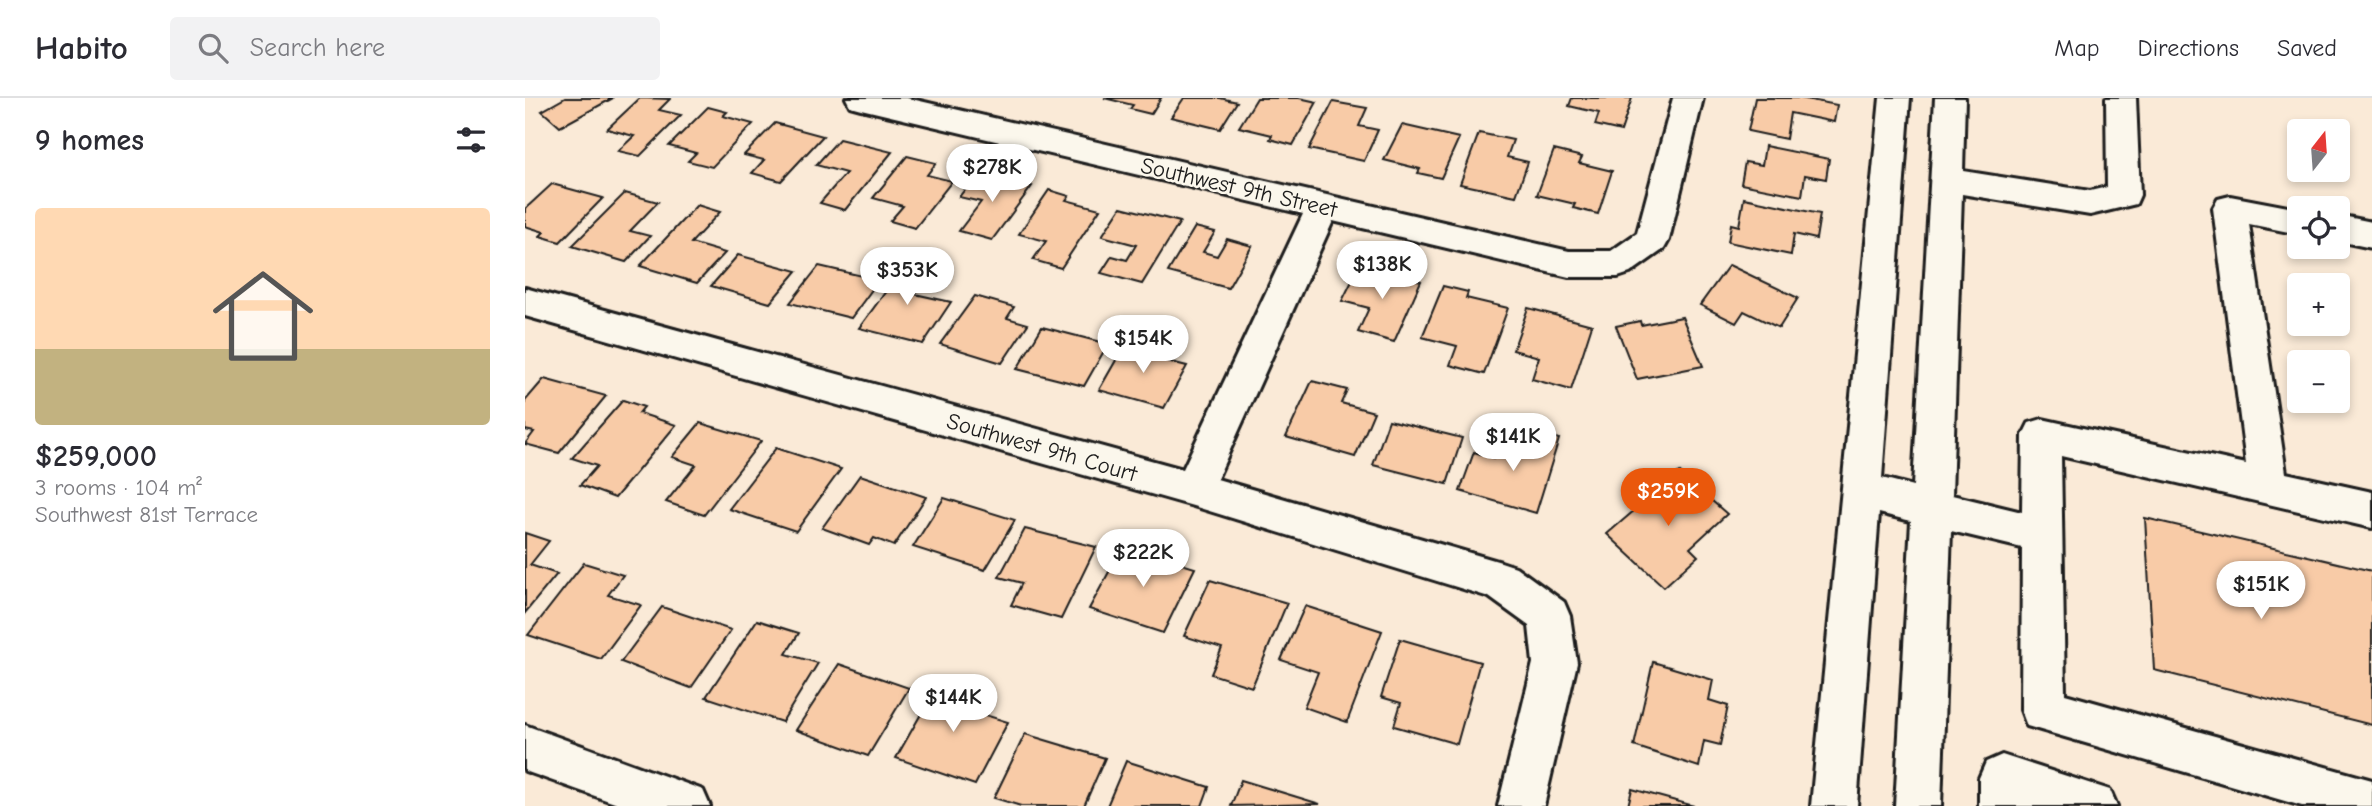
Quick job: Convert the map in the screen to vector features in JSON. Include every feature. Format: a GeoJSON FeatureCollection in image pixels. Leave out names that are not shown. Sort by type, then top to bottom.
{"type":"FeatureCollection","features":[{"type":"Feature","properties":{"kind":"street","name":"Southwest 9th Street"},"geometry":{"type":"LineString","coordinates":[[861,98],[1569,264],[1618,264],[1652,240],[1688,98]]}},
{"type":"Feature","properties":{"kind":"street"},"geometry":{"type":"LineString","coordinates":[[1834,806],[1895,98]]}},
{"type":"Feature","properties":{"kind":"street"},"geometry":{"type":"LineString","coordinates":[[1918,806],[1950,98]]}},
{"type":"Feature","properties":{"kind":"street"},"geometry":{"type":"LineString","coordinates":[[1946,179],[1992,189],[2090,203],[2124,195],[2121,98]]}},
{"type":"Feature","properties":{"kind":"street"},"geometry":{"type":"LineString","coordinates":[[1193,489],[1323,207]]}},
{"type":"Feature","properties":{"kind":"street"},"geometry":{"type":"LineString","coordinates":[[2268,486],[2230,208],[2287,219]]}},
{"type":"Feature","properties":{"kind":"street"},"geometry":{"type":"LineString","coordinates":[[2350,230],[2372,235]]}},
{"type":"Feature","properties":{"kind":"street","name":"Southwest 9th Court"},"geometry":{"type":"LineString","coordinates":[[525,302],[1193,489],[1501,581],[1549,616],[1555,663],[1521,806]]}},
{"type":"Feature","properties":{"kind":"street"},"geometry":{"type":"LineString","coordinates":[[2372,510],[2042,435],[2043,710],[2372,803]]}},
{"type":"Feature","properties":{"kind":"street"},"geometry":{"type":"LineString","coordinates":[[1861,491],[2043,536]]}},
{"type":"Feature","properties":{"kind":"street"},"geometry":{"type":"LineString","coordinates":[[525,748],[687,806]]}},
{"type":"Feature","properties":{"kind":"street"},"geometry":{"type":"LineString","coordinates":[[2002,806],[2002,778],[2094,806]]}},
{"type":"Feature","properties":{"kind":"building"},"geometry":{"type":"Polygon","coordinates":[[[565,98],[613,98],[560,127],[542,111],[565,98]]]}},
{"type":"Feature","properties":{"kind":"building"},"geometry":{"type":"Polygon","coordinates":[[[640,98],[670,99],[659,110],[681,115],[640,156],[618,151],[634,136],[607,129],[640,98]]]}},
{"type":"Feature","properties":{"kind":"building"},"geometry":{"type":"Polygon","coordinates":[[[1104,98],[1161,98],[1151,114],[1130,109],[1133,105],[1104,98]]]}},
{"type":"Feature","properties":{"kind":"building"},"geometry":{"type":"Polygon","coordinates":[[[1184,98],[1220,98],[1237,102],[1220,129],[1171,117],[1184,98]]]}},
{"type":"Feature","properties":{"kind":"building"},"geometry":{"type":"Polygon","coordinates":[[[1257,98],[1299,98],[1317,102],[1293,145],[1270,139],[1272,135],[1239,127],[1257,98]]]}},
{"type":"Feature","properties":{"kind":"building"},"geometry":{"type":"Polygon","coordinates":[[[1572,98],[1632,98],[1621,131],[1595,125],[1599,113],[1569,106],[1572,98]]]}},
{"type":"Feature","properties":{"kind":"building"},"geometry":{"type":"Polygon","coordinates":[[[1755,98],[1800,98],[1837,105],[1834,122],[1790,113],[1786,139],[1748,131],[1755,98]]]}},
{"type":"Feature","properties":{"kind":"building"},"geometry":{"type":"Polygon","coordinates":[[[1333,102],[1367,108],[1359,126],[1378,130],[1364,161],[1309,149],[1333,102]]]}},
{"type":"Feature","properties":{"kind":"building"},"geometry":{"type":"Polygon","coordinates":[[[708,107],[727,112],[723,116],[753,124],[712,167],[688,161],[696,153],[669,146],[708,107]]]}},
{"type":"Feature","properties":{"kind":"building"},"geometry":{"type":"Polygon","coordinates":[[[775,123],[823,136],[781,181],[752,173],[764,160],[744,155],[775,123]]]}},
{"type":"Feature","properties":{"kind":"building"},"geometry":{"type":"Polygon","coordinates":[[[1402,125],[1459,138],[1441,178],[1418,173],[1420,169],[1384,160],[1402,125]]]}},
{"type":"Feature","properties":{"kind":"building"},"geometry":{"type":"Polygon","coordinates":[[[1479,133],[1513,140],[1507,157],[1528,162],[1516,196],[1460,184],[1479,133]]]}},
{"type":"Feature","properties":{"kind":"building"},"geometry":{"type":"Polygon","coordinates":[[[839,139],[892,152],[845,210],[820,203],[846,173],[816,165],[839,139]]]}},
{"type":"Feature","properties":{"kind":"building"},"geometry":{"type":"Polygon","coordinates":[[[1765,146],[1829,159],[1826,179],[1805,175],[1802,196],[1741,184],[1745,162],[1762,165],[1765,146]]]}},
{"type":"Feature","properties":{"kind":"building"},"geometry":{"type":"Polygon","coordinates":[[[1554,150],[1582,157],[1579,163],[1612,171],[1598,214],[1573,208],[1575,204],[1537,195],[1554,150]]]}},
{"type":"Feature","properties":{"kind":"building"},"geometry":{"type":"Polygon","coordinates":[[[907,156],[936,163],[927,175],[952,181],[915,228],[890,221],[903,206],[873,198],[907,156]]]}},
{"type":"Feature","properties":{"kind":"building"},"geometry":{"type":"Polygon","coordinates":[[[978,173],[1032,186],[992,240],[959,231],[981,202],[959,197],[978,173]]]}},
{"type":"Feature","properties":{"kind":"building"},"geometry":{"type":"Polygon","coordinates":[[[552,184],[603,198],[560,242],[540,236],[544,232],[525,226],[525,209],[552,184]]]}},
{"type":"Feature","properties":{"kind":"building"},"geometry":{"type":"Polygon","coordinates":[[[1049,190],[1069,196],[1066,200],[1100,209],[1061,268],[1033,260],[1046,241],[1019,234],[1049,190]]]}},
{"type":"Feature","properties":{"kind":"building"},"geometry":{"type":"Polygon","coordinates":[[[625,193],[658,202],[630,231],[650,236],[626,262],[572,246],[625,193]]]}},
{"type":"Feature","properties":{"kind":"building"},"geometry":{"type":"Polygon","coordinates":[[[1744,198],[1820,214],[1816,239],[1794,234],[1791,255],[1728,242],[1731,224],[1739,226],[1744,198]]]}},
{"type":"Feature","properties":{"kind":"building"},"geometry":{"type":"Polygon","coordinates":[[[697,205],[720,212],[691,243],[725,253],[697,283],[640,266],[697,205]]]}},
{"type":"Feature","properties":{"kind":"building"},"geometry":{"type":"Polygon","coordinates":[[[1121,207],[1180,222],[1142,284],[1101,273],[1112,256],[1127,260],[1136,245],[1102,236],[1121,207]]]}},
{"type":"Feature","properties":{"kind":"building"},"geometry":{"type":"Polygon","coordinates":[[[1195,227],[1215,232],[1203,252],[1217,256],[1227,239],[1252,246],[1228,288],[1168,272],[1195,227]]]}},
{"type":"Feature","properties":{"kind":"building"},"geometry":{"type":"Polygon","coordinates":[[[738,255],[797,271],[770,303],[711,286],[738,255]]]}},
{"type":"Feature","properties":{"kind":"building"},"geometry":{"type":"Polygon","coordinates":[[[909,260],[934,266],[915,294],[951,302],[923,344],[859,328],[909,260]]]}},
{"type":"Feature","properties":{"kind":"building"},"geometry":{"type":"Polygon","coordinates":[[[1360,265],[1421,281],[1394,342],[1358,332],[1369,308],[1342,301],[1360,265]]]}},
{"type":"Feature","properties":{"kind":"building"},"geometry":{"type":"Polygon","coordinates":[[[1729,265],[1798,298],[1779,328],[1744,311],[1736,323],[1700,305],[1729,265]]]}},
{"type":"Feature","properties":{"kind":"building"},"geometry":{"type":"Polygon","coordinates":[[[819,266],[879,280],[851,318],[790,303],[819,266]]]}},
{"type":"Feature","properties":{"kind":"building"},"geometry":{"type":"Polygon","coordinates":[[[1443,286],[1468,292],[1466,298],[1508,308],[1484,374],[1450,365],[1457,346],[1422,337],[1443,286]]]}},
{"type":"Feature","properties":{"kind":"building"},"geometry":{"type":"Polygon","coordinates":[[[975,296],[1014,307],[1007,318],[1028,324],[1002,363],[940,344],[975,296]]]}},
{"type":"Feature","properties":{"kind":"building"},"geometry":{"type":"Polygon","coordinates":[[[1528,308],[1592,325],[1571,390],[1532,379],[1539,357],[1513,350],[1528,308]]]}},
{"type":"Feature","properties":{"kind":"building"},"geometry":{"type":"Polygon","coordinates":[[[1682,317],[1703,366],[1637,379],[1616,326],[1640,321],[1641,325],[1682,317]]]}},
{"type":"Feature","properties":{"kind":"building"},"geometry":{"type":"Polygon","coordinates":[[[1042,327],[1108,344],[1084,386],[1017,369],[1042,327]]]}},
{"type":"Feature","properties":{"kind":"building"},"geometry":{"type":"Polygon","coordinates":[[[1127,341],[1163,350],[1159,359],[1187,366],[1164,408],[1099,390],[1127,341]]]}},
{"type":"Feature","properties":{"kind":"building"},"geometry":{"type":"Polygon","coordinates":[[[544,379],[606,396],[559,453],[525,444],[534,432],[525,430],[525,401],[544,379]]]}},
{"type":"Feature","properties":{"kind":"building"},"geometry":{"type":"Polygon","coordinates":[[[1312,381],[1347,390],[1341,403],[1374,412],[1355,457],[1286,437],[1312,381]]]}},
{"type":"Feature","properties":{"kind":"building"},"geometry":{"type":"Polygon","coordinates":[[[623,400],[644,407],[639,413],[676,425],[615,498],[580,485],[597,466],[572,458],[623,400]]]}},
{"type":"Feature","properties":{"kind":"building"},"geometry":{"type":"Polygon","coordinates":[[[1389,420],[1462,438],[1447,484],[1373,465],[1389,420]]]}},
{"type":"Feature","properties":{"kind":"building"},"geometry":{"type":"Polygon","coordinates":[[[700,423],[761,441],[704,515],[666,502],[696,465],[672,457],[700,423]]]}},
{"type":"Feature","properties":{"kind":"building"},"geometry":{"type":"Polygon","coordinates":[[[1530,431],[1559,439],[1536,513],[1460,491],[1474,452],[1494,458],[1499,443],[1524,450],[1530,431]]]}},
{"type":"Feature","properties":{"kind":"building"},"geometry":{"type":"Polygon","coordinates":[[[776,448],[841,469],[796,531],[729,509],[776,448]]]}},
{"type":"Feature","properties":{"kind":"building"},"geometry":{"type":"Polygon","coordinates":[[[1679,472],[1727,514],[1690,548],[1698,556],[1664,587],[1607,534],[1679,472]]]}},
{"type":"Feature","properties":{"kind":"building"},"geometry":{"type":"Polygon","coordinates":[[[860,475],[926,497],[894,546],[874,538],[869,545],[822,528],[860,475]]]}},
{"type":"Feature","properties":{"kind":"building"},"geometry":{"type":"Polygon","coordinates":[[[944,498],[1015,520],[985,570],[913,547],[944,498]]]}},
{"type":"Feature","properties":{"kind":"building"},"geometry":{"type":"Polygon","coordinates":[[[2145,518],[2372,571],[2372,725],[2154,670],[2145,518]]]}},
{"type":"Feature","properties":{"kind":"building"},"geometry":{"type":"Polygon","coordinates":[[[1025,529],[1096,547],[1061,619],[1011,605],[1022,583],[999,577],[1025,529]]]}},
{"type":"Feature","properties":{"kind":"building"},"geometry":{"type":"Polygon","coordinates":[[[525,533],[549,541],[530,565],[557,574],[525,613],[525,533]]]}},
{"type":"Feature","properties":{"kind":"building"},"geometry":{"type":"Polygon","coordinates":[[[1123,546],[1195,568],[1163,633],[1089,609],[1123,546]]]}},
{"type":"Feature","properties":{"kind":"building"},"geometry":{"type":"Polygon","coordinates":[[[584,563],[623,575],[608,595],[641,605],[601,659],[528,635],[584,563]]]}},
{"type":"Feature","properties":{"kind":"building"},"geometry":{"type":"Polygon","coordinates":[[[1210,580],[1287,603],[1252,687],[1211,674],[1222,648],[1184,636],[1210,580]]]}},
{"type":"Feature","properties":{"kind":"building"},"geometry":{"type":"Polygon","coordinates":[[[1305,606],[1382,631],[1347,722],[1304,707],[1318,672],[1281,660],[1305,606]]]}},
{"type":"Feature","properties":{"kind":"building"},"geometry":{"type":"Polygon","coordinates":[[[662,607],[731,630],[691,688],[621,662],[662,607]]]}},
{"type":"Feature","properties":{"kind":"building"},"geometry":{"type":"Polygon","coordinates":[[[757,620],[799,633],[786,654],[818,663],[782,722],[706,697],[757,620]]]}},
{"type":"Feature","properties":{"kind":"building"},"geometry":{"type":"Polygon","coordinates":[[[1400,639],[1480,662],[1457,744],[1394,726],[1401,703],[1381,697],[1400,639]]]}},
{"type":"Feature","properties":{"kind":"building"},"geometry":{"type":"Polygon","coordinates":[[[1653,662],[1713,680],[1709,700],[1728,706],[1720,745],[1704,741],[1699,767],[1634,746],[1653,662]]]}},
{"type":"Feature","properties":{"kind":"building"},"geometry":{"type":"Polygon","coordinates":[[[839,664],[909,688],[868,756],[796,730],[839,664]]]}},
{"type":"Feature","properties":{"kind":"building"},"geometry":{"type":"Polygon","coordinates":[[[941,679],[983,692],[972,711],[1008,722],[975,785],[896,758],[941,679]]]}},
{"type":"Feature","properties":{"kind":"building"},"geometry":{"type":"Polygon","coordinates":[[[1025,734],[1105,758],[1084,806],[1021,806],[994,798],[1025,734]]]}},
{"type":"Feature","properties":{"kind":"building"},"geometry":{"type":"Polygon","coordinates":[[[1126,761],[1209,787],[1202,806],[1107,806],[1126,761]]]}},
{"type":"Feature","properties":{"kind":"building"},"geometry":{"type":"Polygon","coordinates":[[[1241,780],[1320,804],[1231,806],[1241,780]]]}},
{"type":"Feature","properties":{"kind":"building"},"geometry":{"type":"Polygon","coordinates":[[[1632,789],[1694,806],[1628,806],[1632,789]]]}}]}
